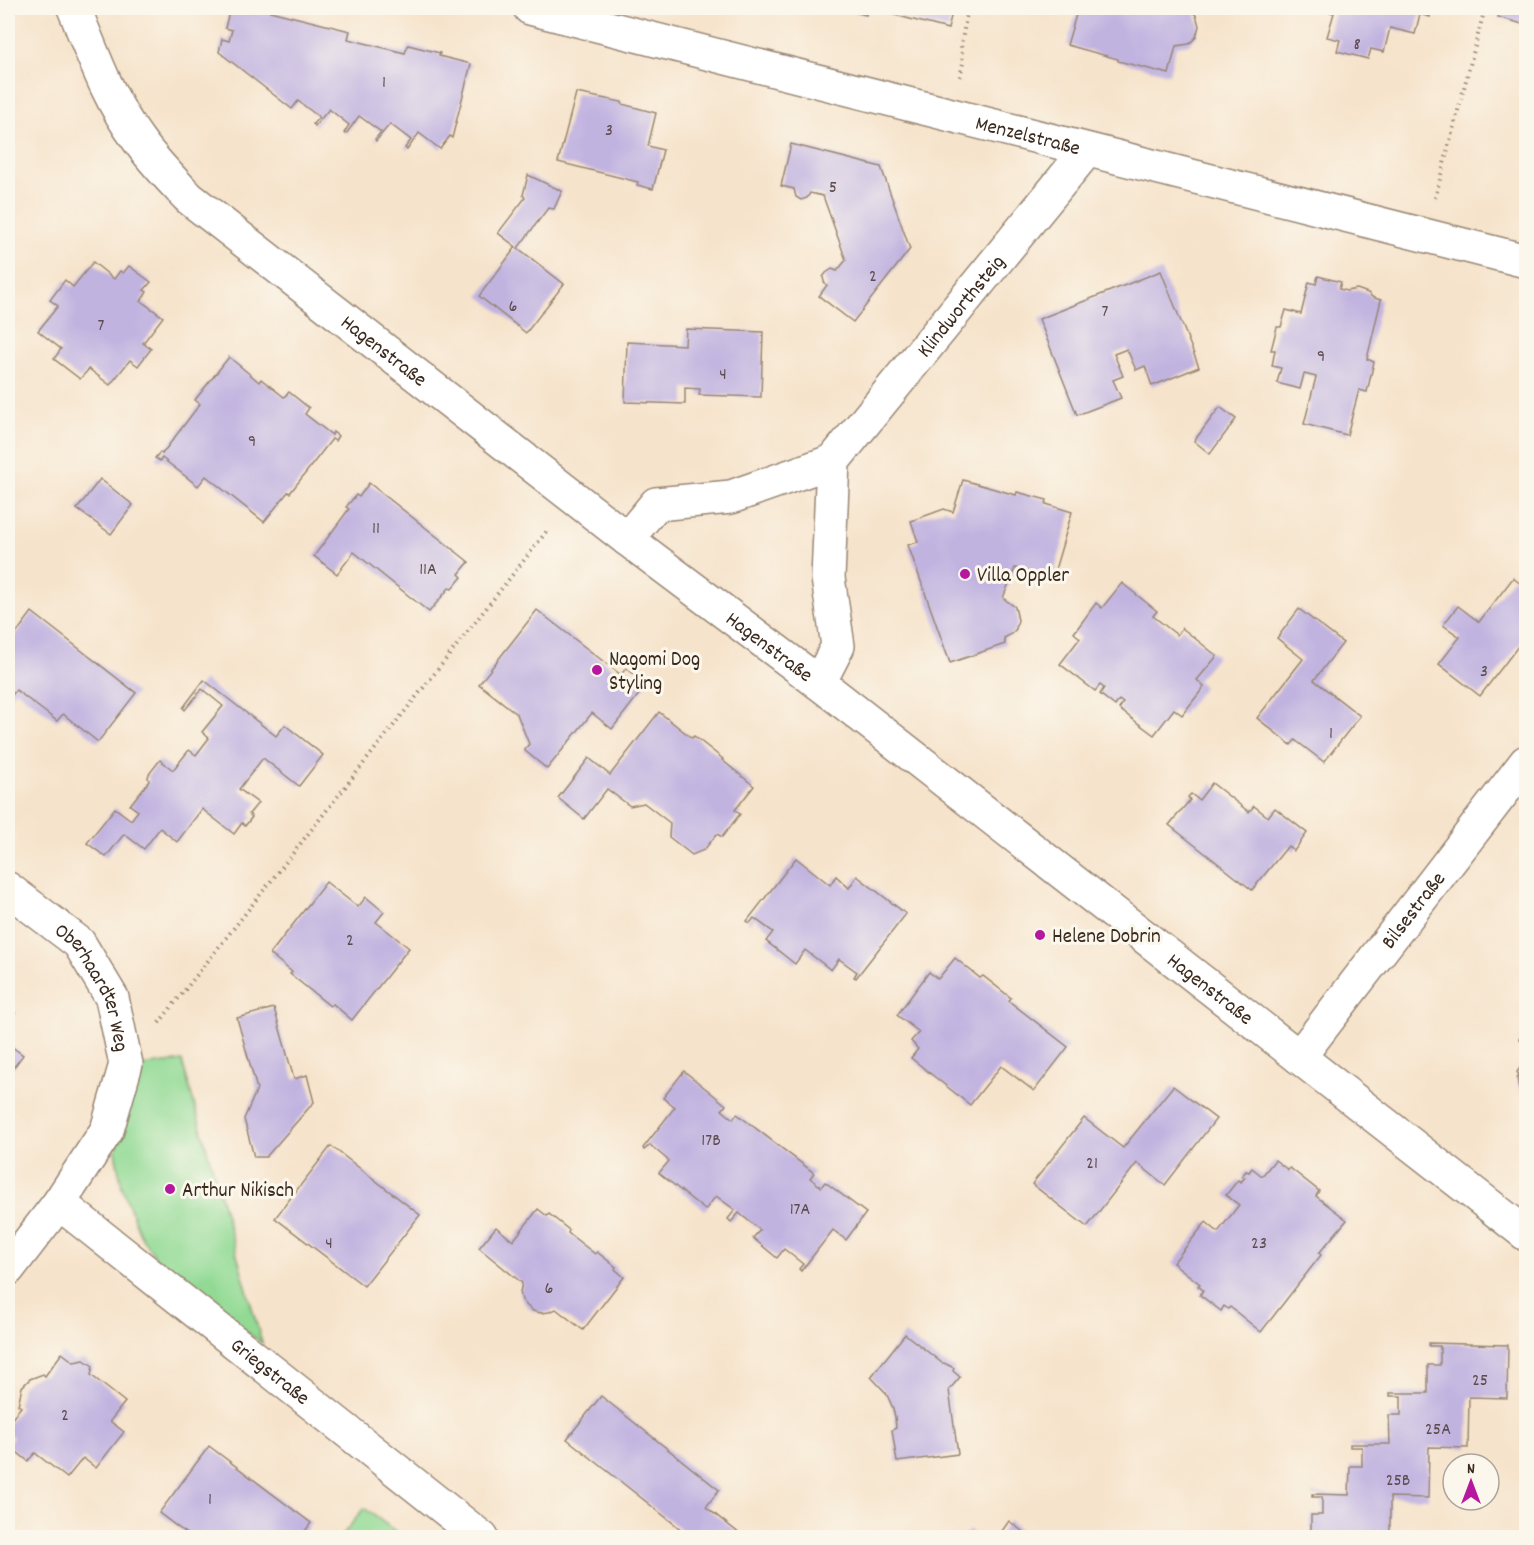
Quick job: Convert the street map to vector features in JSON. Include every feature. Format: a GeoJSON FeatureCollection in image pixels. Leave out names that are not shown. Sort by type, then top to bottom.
{"type":"FeatureCollection","features":[{"type":"Feature","properties":{"kind":"street","name":"Hagenstraße"},"geometry":{"type":"LineString","coordinates":[[74,8],[99,69],[136,137],[189,198],[627,539],[819,683],[1527,1234]]}},
{"type":"Feature","properties":{"kind":"street","name":"Menzelstraße"},"geometry":{"type":"LineString","coordinates":[[530,8],[1527,261]]}},
{"type":"Feature","properties":{"kind":"street","name":"Klindworthsteig"},"geometry":{"type":"LineString","coordinates":[[833,460],[1087,150]]}},
{"type":"Feature","properties":{"kind":"street"},"geometry":{"type":"LineString","coordinates":[[627,539],[656,504],[731,498],[833,460],[828,578],[838,646],[819,683]]}},
{"type":"Feature","properties":{"kind":"street","name":"Bilsestraße"},"geometry":{"type":"LineString","coordinates":[[1299,1058],[1527,762]]}},
{"type":"Feature","properties":{"kind":"street","name":"Oberhaardter Weg"},"geometry":{"type":"LineString","coordinates":[[8,889],[79,943],[112,998],[126,1064],[107,1130],[58,1203],[8,1269]]}},
{"type":"Feature","properties":{"kind":"street","name":"Griegstraße"},"geometry":{"type":"LineString","coordinates":[[58,1203],[482,1538]]}},
{"type":"Feature","properties":{"kind":"path"},"geometry":{"type":"LineString","coordinates":[[958,83],[963,63],[961,45],[968,8]]}},
{"type":"Feature","properties":{"kind":"path"},"geometry":{"type":"LineString","coordinates":[[1433,205],[1485,8]]}},
{"type":"Feature","properties":{"kind":"path"},"geometry":{"type":"LineString","coordinates":[[156,1026],[548,531]]}},
{"type":"Feature","properties":{"kind":"green space"},"geometry":{"type":"Polygon","coordinates":[[[182,1061],[262,1343],[174,1278],[156,1258],[140,1235],[122,1187],[115,1152],[133,1067],[182,1061]]]}},
{"type":"Feature","properties":{"kind":"green space"},"geometry":{"type":"Polygon","coordinates":[[[364,1508],[403,1537],[341,1537],[364,1508]]]}},
{"type":"Feature","properties":{"kind":"building"},"geometry":{"type":"Polygon","coordinates":[[[230,8],[258,8],[350,31],[348,39],[405,53],[408,45],[471,64],[452,138],[450,136],[440,149],[419,133],[407,150],[405,148],[411,140],[390,124],[376,141],[375,139],[381,132],[359,116],[346,134],[344,133],[349,125],[329,109],[315,126],[313,124],[319,117],[298,101],[292,109],[219,52],[222,39],[229,41],[232,30],[225,28],[230,8]]]}},
{"type":"Feature","properties":{"kind":"building"},"geometry":{"type":"Polygon","coordinates":[[[841,8],[868,8],[866,15],[841,8]]]}},
{"type":"Feature","properties":{"kind":"building"},"geometry":{"type":"Polygon","coordinates":[[[868,8],[953,8],[948,29],[868,8]]]}},
{"type":"Feature","properties":{"kind":"building"},"geometry":{"type":"Polygon","coordinates":[[[1078,8],[1186,8],[1196,15],[1199,26],[1196,37],[1189,44],[1176,46],[1169,74],[1067,45],[1078,8]]]}},
{"type":"Feature","properties":{"kind":"building"},"geometry":{"type":"Polygon","coordinates":[[[1315,8],[1432,8],[1430,17],[1420,14],[1415,34],[1390,28],[1384,52],[1371,49],[1368,59],[1337,51],[1340,40],[1327,37],[1334,13],[1315,8]]]}},
{"type":"Feature","properties":{"kind":"building"},"geometry":{"type":"Polygon","coordinates":[[[1500,8],[1526,8],[1526,25],[1498,17],[1500,8]]]}},
{"type":"Feature","properties":{"kind":"building"},"geometry":{"type":"Polygon","coordinates":[[[576,93],[622,102],[622,104],[656,113],[648,146],[663,150],[653,189],[637,185],[638,182],[558,162],[576,93]]]}},
{"type":"Feature","properties":{"kind":"building"},"geometry":{"type":"Polygon","coordinates":[[[791,144],[881,167],[910,249],[853,322],[819,296],[827,285],[823,277],[826,273],[832,269],[837,271],[846,260],[823,196],[810,193],[807,198],[801,200],[796,197],[794,189],[781,186],[791,144]]]}},
{"type":"Feature","properties":{"kind":"building"},"geometry":{"type":"Polygon","coordinates":[[[528,175],[562,191],[554,209],[548,208],[518,248],[564,284],[526,333],[479,296],[516,247],[498,233],[525,198],[523,195],[528,175]]]}},
{"type":"Feature","properties":{"kind":"building"},"geometry":{"type":"Polygon","coordinates":[[[93,262],[114,279],[120,271],[123,273],[129,266],[151,282],[144,290],[147,292],[141,301],[163,317],[143,343],[151,349],[138,366],[130,360],[110,385],[89,369],[80,379],[54,359],[61,349],[38,331],[58,306],[50,300],[65,280],[73,287],[93,262]]]}},
{"type":"Feature","properties":{"kind":"building"},"geometry":{"type":"Polygon","coordinates":[[[1161,271],[1199,367],[1152,386],[1145,366],[1136,370],[1127,349],[1114,354],[1123,376],[1113,380],[1121,398],[1077,415],[1039,319],[1161,271]]]}},
{"type":"Feature","properties":{"kind":"building"},"geometry":{"type":"Polygon","coordinates":[[[1318,276],[1341,282],[1339,289],[1347,291],[1357,289],[1381,300],[1367,359],[1374,362],[1367,392],[1359,390],[1347,435],[1304,424],[1316,377],[1304,374],[1300,389],[1277,383],[1281,368],[1272,366],[1275,350],[1271,350],[1277,327],[1281,327],[1286,310],[1301,314],[1309,282],[1316,284],[1318,276]]]}},
{"type":"Feature","properties":{"kind":"building"},"geometry":{"type":"Polygon","coordinates":[[[686,329],[763,332],[761,397],[699,395],[700,389],[685,388],[685,404],[625,402],[627,342],[685,345],[686,329]]]}},
{"type":"Feature","properties":{"kind":"building"},"geometry":{"type":"Polygon","coordinates":[[[229,357],[259,382],[261,379],[284,397],[289,392],[309,408],[305,414],[332,435],[333,432],[338,436],[335,441],[332,439],[264,522],[206,476],[198,486],[162,458],[160,461],[155,458],[160,452],[162,454],[200,404],[195,400],[229,357]]]}},
{"type":"Feature","properties":{"kind":"building"},"geometry":{"type":"Polygon","coordinates":[[[1220,407],[1236,419],[1210,454],[1194,441],[1220,407]]]}},
{"type":"Feature","properties":{"kind":"building"},"geometry":{"type":"Polygon","coordinates":[[[100,479],[133,505],[111,534],[77,509],[100,479]]]}},
{"type":"Feature","properties":{"kind":"building","name":"Villa Oppler"},"geometry":{"type":"Polygon","coordinates":[[[963,480],[1016,495],[1017,492],[1047,500],[1046,504],[1072,512],[1052,580],[1015,568],[1003,598],[1015,607],[1018,620],[1016,629],[1004,638],[1005,644],[950,663],[908,545],[918,542],[911,521],[944,509],[953,512],[963,480]]]}},
{"type":"Feature","properties":{"kind":"building"},"geometry":{"type":"Polygon","coordinates":[[[369,483],[469,562],[459,574],[462,577],[452,589],[449,588],[429,612],[354,552],[337,574],[314,556],[349,509],[346,507],[356,495],[359,497],[369,483]]]}},
{"type":"Feature","properties":{"kind":"building"},"geometry":{"type":"Polygon","coordinates":[[[1513,578],[1526,588],[1526,636],[1480,696],[1439,664],[1460,637],[1443,625],[1458,606],[1479,622],[1513,578]]]}},
{"type":"Feature","properties":{"kind":"building"},"geometry":{"type":"Polygon","coordinates":[[[1122,583],[1157,611],[1153,616],[1177,635],[1182,628],[1217,656],[1197,680],[1204,687],[1182,715],[1174,709],[1154,735],[1119,709],[1123,703],[1119,700],[1115,706],[1100,694],[1104,688],[1100,685],[1095,691],[1060,664],[1080,638],[1074,633],[1096,603],[1102,608],[1122,583]]]}},
{"type":"Feature","properties":{"kind":"building"},"geometry":{"type":"Polygon","coordinates":[[[1299,609],[1343,643],[1314,680],[1360,716],[1324,762],[1295,740],[1291,745],[1257,718],[1303,659],[1277,638],[1299,609]]]}},
{"type":"Feature","properties":{"kind":"building"},"geometry":{"type":"Polygon","coordinates":[[[537,610],[621,675],[626,668],[647,684],[612,729],[592,713],[547,769],[524,750],[529,744],[517,714],[479,684],[537,610]]]}},
{"type":"Feature","properties":{"kind":"building"},"geometry":{"type":"Polygon","coordinates":[[[32,612],[136,693],[98,742],[63,714],[57,721],[16,690],[8,700],[8,644],[32,612]]]}},
{"type":"Feature","properties":{"kind":"building"},"geometry":{"type":"Polygon","coordinates":[[[204,680],[276,736],[285,725],[323,755],[299,786],[263,758],[239,789],[258,803],[249,814],[252,817],[245,826],[242,823],[234,834],[202,809],[177,842],[160,828],[144,849],[124,834],[106,857],[87,843],[115,808],[131,820],[138,811],[130,805],[149,781],[149,774],[160,760],[173,770],[189,750],[196,755],[209,738],[202,732],[223,706],[202,689],[185,710],[183,708],[204,680]]]}},
{"type":"Feature","properties":{"kind":"building"},"geometry":{"type":"Polygon","coordinates":[[[659,712],[692,738],[694,736],[754,786],[735,810],[740,814],[722,837],[717,834],[704,850],[692,855],[669,837],[670,823],[644,803],[630,806],[607,789],[584,819],[558,798],[589,758],[610,775],[659,712]]]}},
{"type":"Feature","properties":{"kind":"building"},"geometry":{"type":"Polygon","coordinates":[[[1212,783],[1249,812],[1254,806],[1268,817],[1275,808],[1307,833],[1294,851],[1288,846],[1252,890],[1169,825],[1190,800],[1188,797],[1191,794],[1199,800],[1212,783]]]}},
{"type":"Feature","properties":{"kind":"building"},"geometry":{"type":"Polygon","coordinates":[[[796,858],[830,885],[836,876],[849,888],[857,876],[906,914],[856,978],[854,977],[857,972],[839,959],[831,970],[805,950],[795,964],[766,941],[773,932],[754,918],[750,923],[747,921],[796,858]]]}},
{"type":"Feature","properties":{"kind":"building"},"geometry":{"type":"Polygon","coordinates":[[[326,882],[358,907],[366,897],[384,912],[376,922],[409,948],[352,1020],[333,1004],[330,1006],[290,974],[292,972],[270,954],[326,882]]]}},
{"type":"Feature","properties":{"kind":"building"},"geometry":{"type":"Polygon","coordinates":[[[955,958],[1011,998],[1009,1001],[1068,1047],[1034,1091],[1001,1066],[970,1105],[911,1058],[918,1049],[911,1041],[919,1032],[897,1015],[929,972],[938,979],[955,958]]]}},
{"type":"Feature","properties":{"kind":"building"},"geometry":{"type":"Polygon","coordinates":[[[8,1008],[15,1013],[8,1023],[8,1008]]]}},
{"type":"Feature","properties":{"kind":"building"},"geometry":{"type":"Polygon","coordinates":[[[274,1008],[294,1079],[307,1075],[314,1102],[266,1157],[254,1157],[244,1119],[257,1089],[237,1018],[274,1008]]]}},
{"type":"Feature","properties":{"kind":"building"},"geometry":{"type":"Polygon","coordinates":[[[1526,1029],[1526,1045],[1519,1039],[1526,1029]]]}},
{"type":"Feature","properties":{"kind":"building"},"geometry":{"type":"Polygon","coordinates":[[[8,1044],[23,1055],[8,1075],[8,1044]]]}},
{"type":"Feature","properties":{"kind":"building"},"geometry":{"type":"Polygon","coordinates":[[[1526,1060],[1526,1095],[1519,1088],[1517,1072],[1526,1060]]]}},
{"type":"Feature","properties":{"kind":"building"},"geometry":{"type":"Polygon","coordinates":[[[684,1071],[726,1105],[722,1110],[733,1119],[737,1114],[814,1173],[810,1178],[821,1187],[825,1182],[866,1213],[846,1240],[833,1230],[801,1271],[799,1269],[803,1264],[784,1249],[777,1258],[753,1238],[760,1230],[739,1213],[731,1222],[728,1219],[735,1210],[716,1196],[705,1210],[659,1173],[669,1161],[650,1145],[644,1150],[643,1148],[675,1107],[663,1098],[684,1071]]]}},
{"type":"Feature","properties":{"kind":"building"},"geometry":{"type":"Polygon","coordinates":[[[1173,1086],[1216,1119],[1165,1185],[1137,1163],[1087,1227],[1032,1184],[1084,1118],[1123,1148],[1173,1086]]]}},
{"type":"Feature","properties":{"kind":"building"},"geometry":{"type":"Polygon","coordinates":[[[331,1146],[420,1215],[364,1286],[275,1218],[331,1146]]]}},
{"type":"Feature","properties":{"kind":"building"},"geometry":{"type":"Polygon","coordinates":[[[1275,1160],[1288,1170],[1290,1168],[1319,1191],[1316,1196],[1347,1220],[1319,1253],[1321,1255],[1261,1332],[1230,1307],[1228,1309],[1224,1306],[1221,1311],[1200,1295],[1203,1290],[1198,1286],[1200,1284],[1173,1263],[1206,1222],[1218,1232],[1239,1205],[1226,1195],[1238,1180],[1241,1182],[1246,1171],[1249,1172],[1252,1168],[1262,1176],[1275,1160]]]}},
{"type":"Feature","properties":{"kind":"building"},"geometry":{"type":"Polygon","coordinates":[[[538,1209],[547,1216],[549,1214],[569,1230],[568,1233],[616,1267],[615,1269],[624,1277],[583,1330],[556,1309],[541,1313],[533,1311],[522,1300],[520,1292],[522,1283],[479,1248],[496,1227],[513,1241],[538,1209]]]}},
{"type":"Feature","properties":{"kind":"building"},"geometry":{"type":"Polygon","coordinates":[[[905,1334],[942,1363],[954,1368],[953,1371],[960,1377],[949,1390],[958,1454],[897,1462],[892,1430],[896,1428],[892,1406],[886,1393],[871,1377],[905,1334]]]}},
{"type":"Feature","properties":{"kind":"building"},"geometry":{"type":"Polygon","coordinates":[[[1429,1343],[1508,1345],[1507,1398],[1469,1397],[1468,1448],[1429,1447],[1428,1498],[1390,1497],[1390,1538],[1311,1538],[1311,1515],[1322,1515],[1322,1497],[1312,1497],[1312,1494],[1349,1495],[1350,1466],[1362,1466],[1362,1447],[1350,1447],[1350,1444],[1390,1444],[1389,1415],[1401,1415],[1401,1396],[1390,1396],[1390,1393],[1428,1393],[1428,1365],[1440,1365],[1440,1346],[1429,1346],[1429,1343]]]}},
{"type":"Feature","properties":{"kind":"building"},"geometry":{"type":"Polygon","coordinates":[[[62,1353],[74,1362],[84,1360],[93,1366],[91,1375],[125,1402],[110,1421],[124,1432],[96,1468],[83,1458],[67,1478],[35,1453],[28,1461],[8,1445],[13,1437],[8,1433],[8,1424],[21,1407],[18,1405],[22,1387],[30,1379],[43,1374],[45,1376],[62,1353]]]}},
{"type":"Feature","properties":{"kind":"building"},"geometry":{"type":"Polygon","coordinates":[[[601,1396],[719,1490],[706,1507],[745,1538],[678,1538],[683,1531],[567,1439],[601,1396]]]}},
{"type":"Feature","properties":{"kind":"building"},"geometry":{"type":"Polygon","coordinates":[[[209,1446],[311,1523],[300,1538],[192,1538],[159,1513],[209,1446]]]}},
{"type":"Feature","properties":{"kind":"building"},"geometry":{"type":"Polygon","coordinates":[[[1009,1521],[1031,1538],[997,1538],[1009,1521]]]}},
{"type":"Feature","properties":{"kind":"building"},"geometry":{"type":"Polygon","coordinates":[[[969,1530],[979,1538],[963,1538],[969,1530]]]}},
{"type":"Feature","properties":{"kind":"place","name":"Villa Oppler"},"geometry":{"type":"Point","coordinates":[965,574]}},
{"type":"Feature","properties":{"kind":"place","name":"Nagomi Dog Styling"},"geometry":{"type":"Point","coordinates":[597,670]}},
{"type":"Feature","properties":{"kind":"place","name":"Helene Dobrin"},"geometry":{"type":"Point","coordinates":[1040,935]}},
{"type":"Feature","properties":{"kind":"place","name":"Arthur Nikisch"},"geometry":{"type":"Point","coordinates":[170,1189]}}]}
